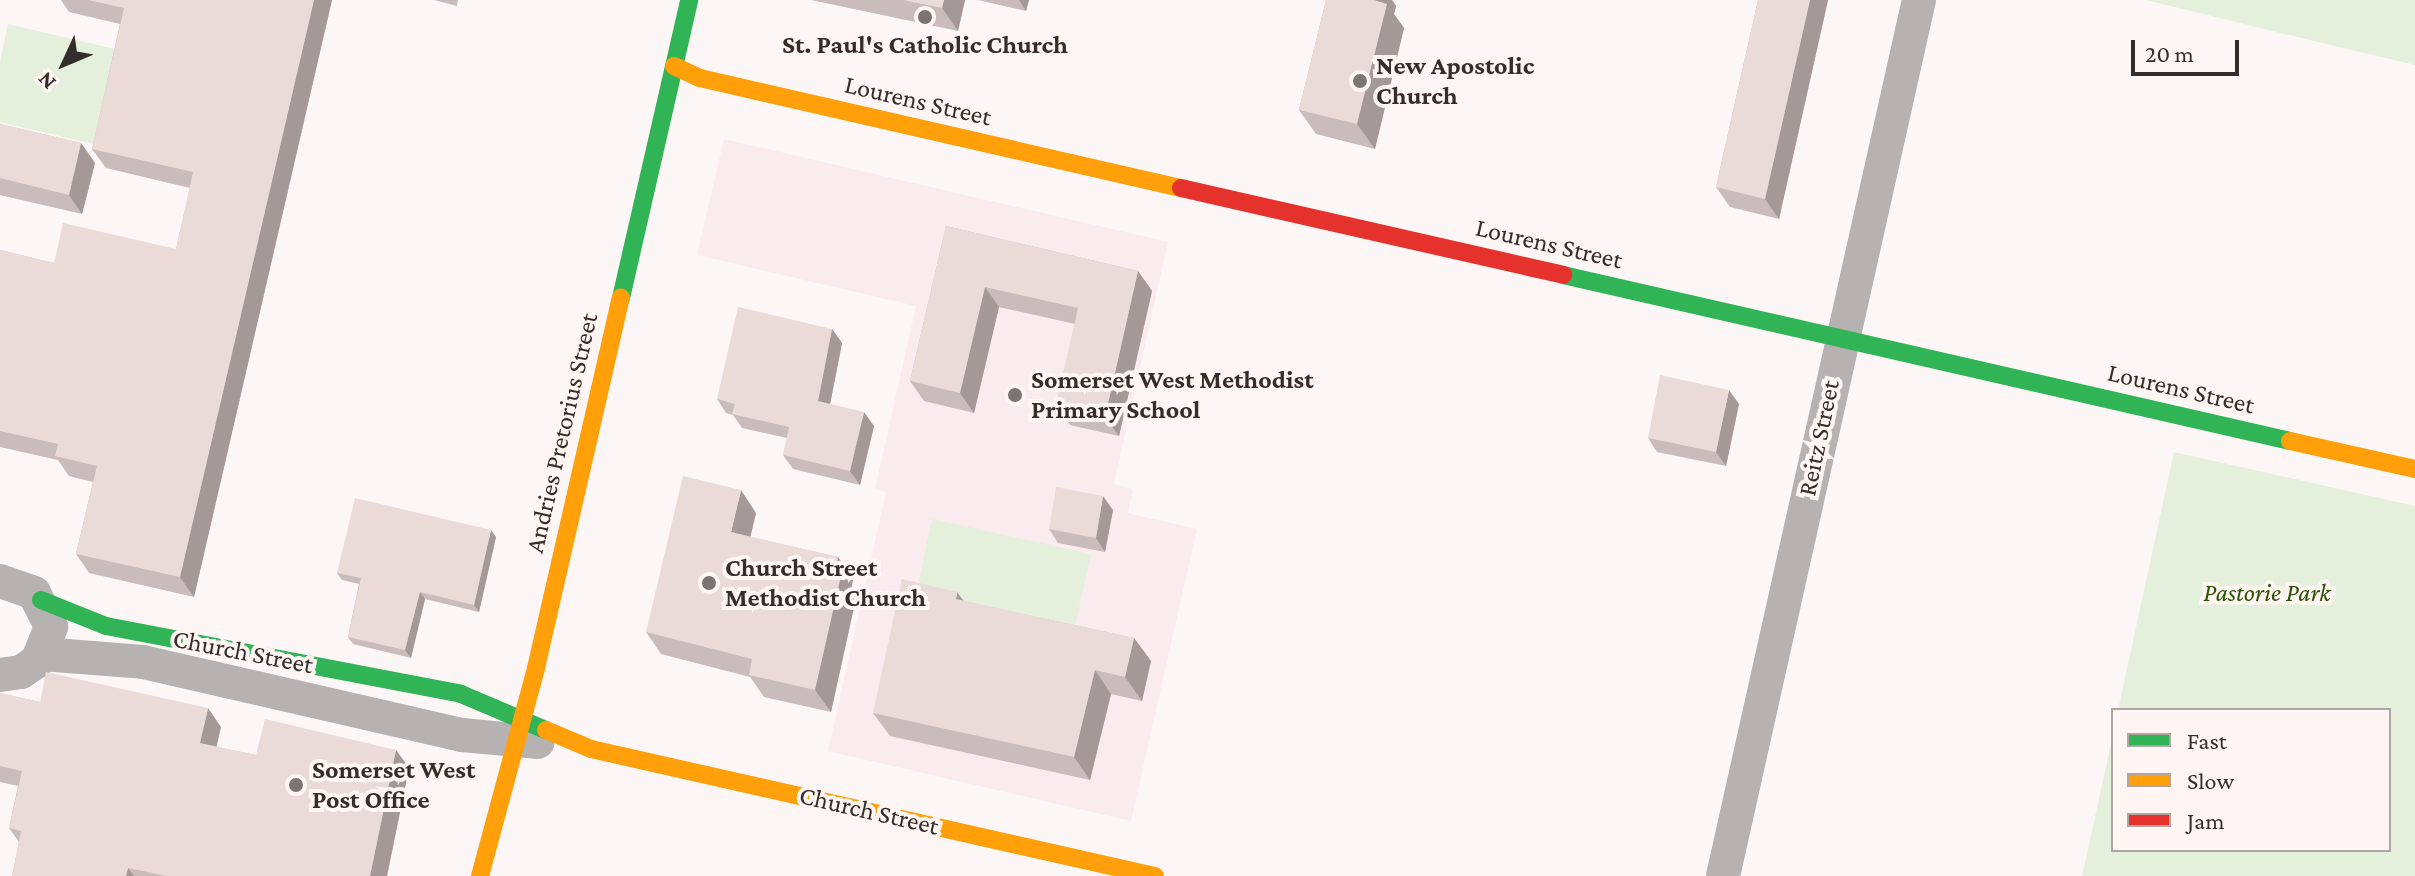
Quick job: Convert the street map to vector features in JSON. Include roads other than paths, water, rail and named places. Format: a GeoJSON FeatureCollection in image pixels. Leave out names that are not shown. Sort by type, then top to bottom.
{"type":"FeatureCollection","features":[{"type":"Feature","properties":{"kind":"street","name":"Andries Pretorius Street"},"geometry":{"type":"LineString","coordinates":[[480,876],[518,730],[689,0]]}},
{"type":"Feature","properties":{"kind":"street","name":"Reitz Street"},"geometry":{"type":"LineString","coordinates":[[1723,876],[1919,0]]}},
{"type":"Feature","properties":{"kind":"street","name":"Lourens Street"},"geometry":{"type":"LineString","coordinates":[[674,66],[700,78],[2415,469]]}},
{"type":"Feature","properties":{"kind":"street","name":"Church Street"},"geometry":{"type":"LineString","coordinates":[[0,581],[27,587],[41,600],[106,626],[461,694],[518,730],[1155,876]]}},
{"type":"Feature","properties":{"kind":"street"},"geometry":{"type":"LineString","coordinates":[[0,675],[21,672],[42,654],[51,627],[41,600]]}},
{"type":"Feature","properties":{"kind":"street","name":"Church Street"},"geometry":{"type":"LineString","coordinates":[[42,654],[143,662],[462,735],[518,730]]}},
{"type":"Feature","properties":{"kind":"place","name":"St. Paul's Catholic Church"},"geometry":{"type":"Point","coordinates":[925,17]}},
{"type":"Feature","properties":{"kind":"place","name":"New Apostolic Church"},"geometry":{"type":"Point","coordinates":[1360,81]}},
{"type":"Feature","properties":{"kind":"place","name":"Somerset West Methodist Primary School"},"geometry":{"type":"Point","coordinates":[1015,395]}},
{"type":"Feature","properties":{"kind":"place","name":"Church Street Methodist Church"},"geometry":{"type":"Point","coordinates":[709,583]}},
{"type":"Feature","properties":{"kind":"place","name":"Somerset West Post Office"},"geometry":{"type":"Point","coordinates":[296,785]}},
{"type":"Feature","properties":{"kind":"park label","name":"Pastorie Park"},"geometry":{"type":"Point","coordinates":[2267,593]}}]}
